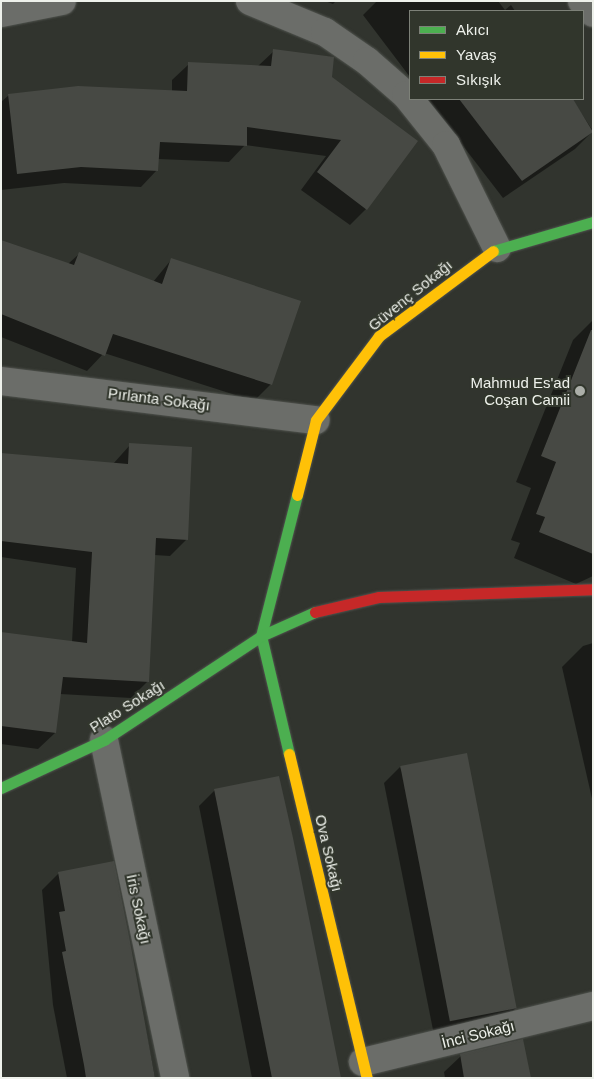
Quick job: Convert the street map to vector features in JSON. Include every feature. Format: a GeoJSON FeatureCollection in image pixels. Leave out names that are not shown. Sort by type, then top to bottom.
{"type":"FeatureCollection","features":[{"type":"Feature","properties":{"kind":"street"},"geometry":{"type":"LineString","coordinates":[[1,13],[62,1]]}},
{"type":"Feature","properties":{"kind":"street"},"geometry":{"type":"LineString","coordinates":[[250,1],[325,32],[367,60],[409,100]]}},
{"type":"Feature","properties":{"kind":"street"},"geometry":{"type":"LineString","coordinates":[[582,1],[593,12]]}},
{"type":"Feature","properties":{"kind":"street"},"geometry":{"type":"LineString","coordinates":[[409,100],[446,145],[497,248]]}},
{"type":"Feature","properties":{"kind":"street","name":"Güvenç Sokağı"},"geometry":{"type":"LineString","coordinates":[[261,636],[316,420],[379,336],[444,283],[497,248],[593,222]]}},
{"type":"Feature","properties":{"kind":"street","name":"Pırlanta Sokağı"},"geometry":{"type":"LineString","coordinates":[[1,381],[316,420]]}},
{"type":"Feature","properties":{"kind":"street","name":"Plato Sokağı"},"geometry":{"type":"LineString","coordinates":[[1,788],[104,740],[261,636],[303,615],[379,597],[593,588]]}},
{"type":"Feature","properties":{"kind":"street","name":"Ova Sokağı"},"geometry":{"type":"LineString","coordinates":[[261,636],[365,1070]]}},
{"type":"Feature","properties":{"kind":"street","name":"İris Sokağı"},"geometry":{"type":"LineString","coordinates":[[104,740],[175,1078]]}},
{"type":"Feature","properties":{"kind":"street","name":"İnci Sokağı"},"geometry":{"type":"LineString","coordinates":[[365,1070],[593,1006]]}},
{"type":"Feature","properties":{"kind":"building"},"geometry":{"type":"Polygon","coordinates":[[[273,49],[334,57],[332,77],[418,141],[367,210],[317,172],[341,140],[247,127],[247,146],[160,142],[158,171],[81,167],[17,174],[8,94],[78,86],[187,91],[188,62],[271,66],[273,49]]]}},
{"type":"Feature","properties":{"kind":"building"},"geometry":{"type":"Polygon","coordinates":[[[460,100],[574,100],[593,132],[522,181],[460,100]]]}},
{"type":"Feature","properties":{"kind":"building"},"geometry":{"type":"Polygon","coordinates":[[[1,240],[74,265],[79,252],[162,284],[171,258],[301,301],[272,385],[113,334],[105,356],[1,314],[1,240]]]}},
{"type":"Feature","properties":{"kind":"building","name":"Mahmud Es'ad Coşan Camii"},"geometry":{"type":"Polygon","coordinates":[[[591,330],[593,330],[593,554],[539,532],[545,517],[536,514],[556,462],[541,456],[591,330]]]}},
{"type":"Feature","properties":{"kind":"building"},"geometry":{"type":"Polygon","coordinates":[[[129,443],[192,447],[188,540],[156,538],[149,682],[63,677],[56,733],[1,726],[1,632],[87,643],[92,552],[1,541],[1,453],[128,464],[129,443]]]}},
{"type":"Feature","properties":{"kind":"building"},"geometry":{"type":"Polygon","coordinates":[[[467,753],[517,1008],[450,1021],[400,766],[467,753]]]}},
{"type":"Feature","properties":{"kind":"building"},"geometry":{"type":"Polygon","coordinates":[[[279,776],[341,1078],[272,1078],[214,789],[279,776]]]}},
{"type":"Feature","properties":{"kind":"building"},"geometry":{"type":"Polygon","coordinates":[[[114,861],[155,1078],[86,1078],[62,952],[66,951],[59,912],[65,911],[58,872],[114,861]]]}},
{"type":"Feature","properties":{"kind":"building"},"geometry":{"type":"Polygon","coordinates":[[[523,1039],[531,1078],[464,1078],[460,1054],[523,1039]]]}},
{"type":"Feature","properties":{"kind":"traffic: fast"},"geometry":{"type":"LineString","coordinates":[[493,251],[593,222]]}},
{"type":"Feature","properties":{"kind":"traffic: fast"},"geometry":{"type":"LineString","coordinates":[[289,754],[261,636],[297,495]]}},
{"type":"Feature","properties":{"kind":"traffic: fast"},"geometry":{"type":"LineString","coordinates":[[1,788],[104,740],[261,636],[315,612]]}},
{"type":"Feature","properties":{"kind":"traffic: slow"},"geometry":{"type":"LineString","coordinates":[[297,495],[316,420],[379,336],[493,251]]}},
{"type":"Feature","properties":{"kind":"traffic: slow"},"geometry":{"type":"LineString","coordinates":[[289,754],[367,1078]]}},
{"type":"Feature","properties":{"kind":"traffic: jam"},"geometry":{"type":"LineString","coordinates":[[315,612],[379,597],[593,589]]}},
{"type":"Feature","properties":{"kind":"place","name":"Mahmud Es'ad Coşan Camii"},"geometry":{"type":"Point","coordinates":[580,391]}}]}
